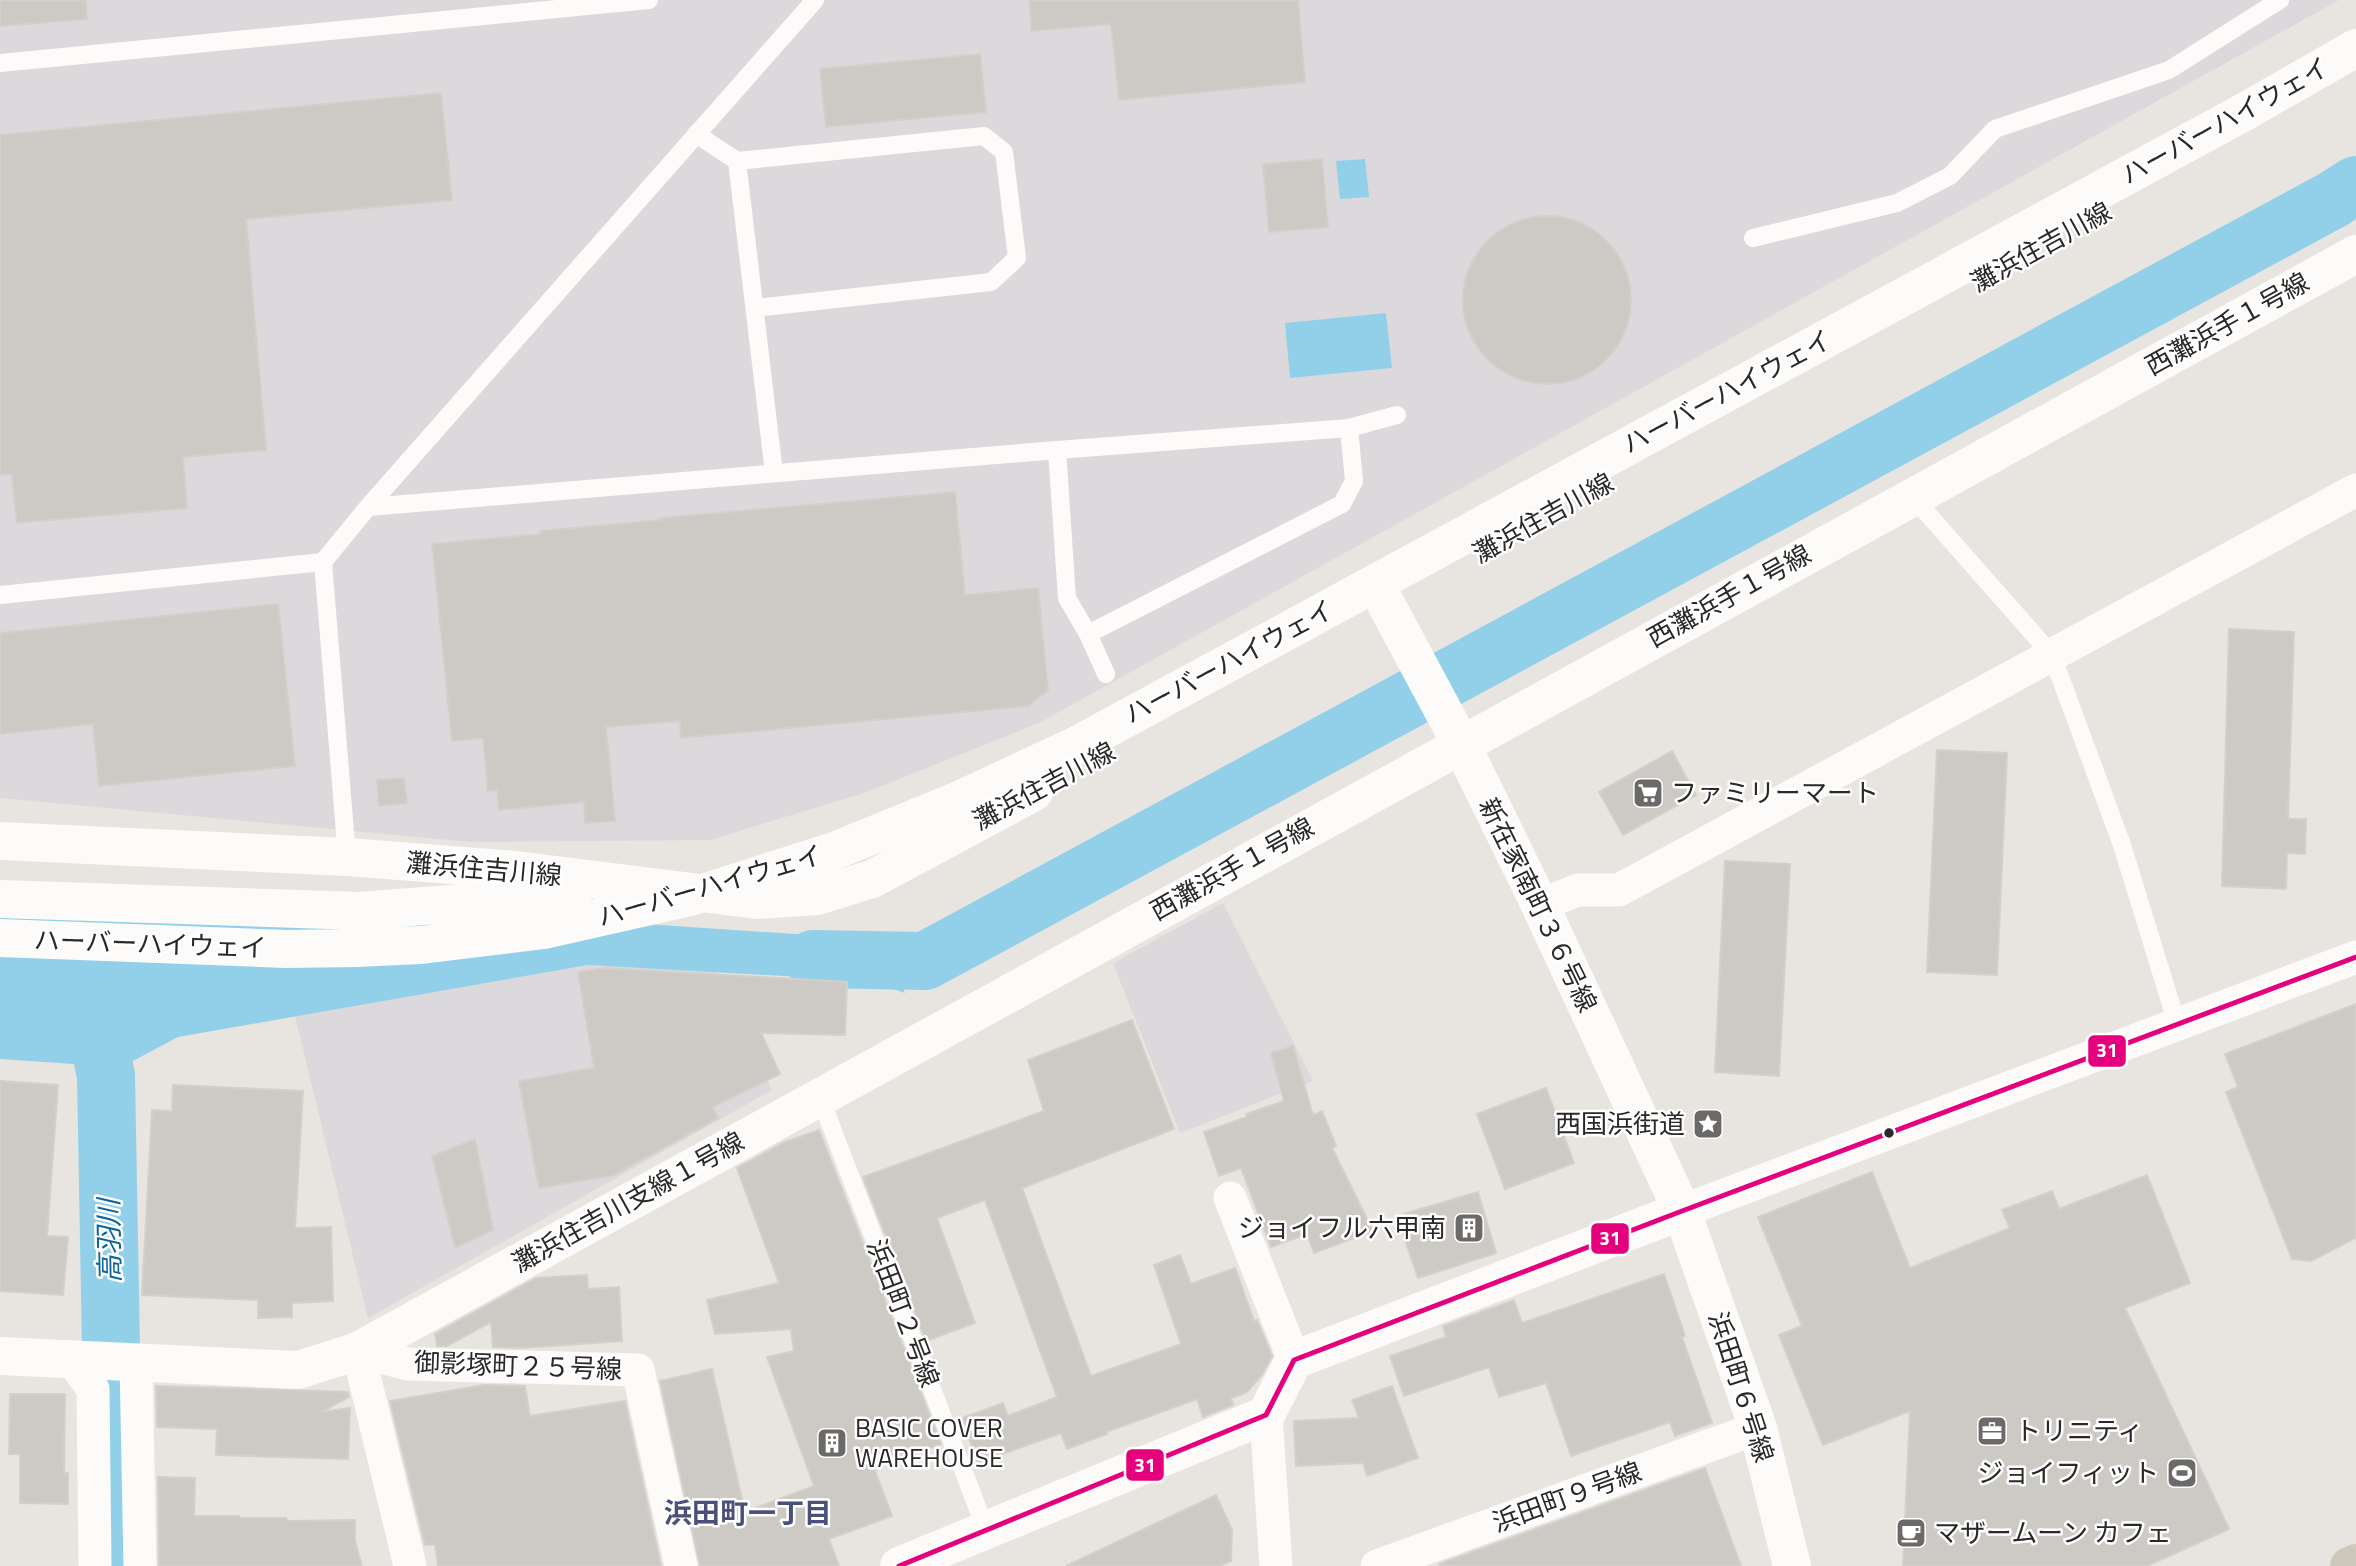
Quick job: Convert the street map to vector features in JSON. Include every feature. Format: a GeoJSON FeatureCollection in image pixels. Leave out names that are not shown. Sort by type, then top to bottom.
{"type":"FeatureCollection","features":[{"type":"Feature","properties":{"kind":"highway"},"geometry":{"type":"LineString","coordinates":[[2349,1566],[2356,1563]]}},
{"type":"Feature","properties":{"kind":"street","name":"ハーバーハイウェイ"},"geometry":{"type":"LineString","coordinates":[[0,899],[345,911],[515,900],[602,888],[685,871],[775,848],[863,818],[958,780],[1067,729],[2228,99],[2356,26]]}},
{"type":"Feature","properties":{"kind":"street","name":"ハーバーハイウェイ"},"geometry":{"type":"LineString","coordinates":[[0,938],[286,949],[408,946],[481,939],[544,930],[690,897],[834,851],[959,800],[1077,744],[2246,111],[2356,48]]}},
{"type":"Feature","properties":{"kind":"street","name":"灘浜住吉川線"},"geometry":{"type":"LineString","coordinates":[[0,841],[347,857],[516,870],[757,900],[817,896],[872,879],[1386,604],[2356,75]]}},
{"type":"Feature","properties":{"kind":"street","name":"西灘浜手１号線"},"geometry":{"type":"LineString","coordinates":[[1104,940],[2356,254]]}},
{"type":"Feature","properties":{"kind":"street"},"geometry":{"type":"LineString","coordinates":[[1539,905],[1578,890],[1619,890],[2356,490]]}},
{"type":"Feature","properties":{"kind":"street","name":"新在家南町３６号線"},"geometry":{"type":"LineString","coordinates":[[1386,604],[1461,744],[1682,1211]]}},
{"type":"Feature","properties":{"kind":"street","name":"灘浜住吉川支線１号線"},"geometry":{"type":"LineString","coordinates":[[0,1356],[298,1370],[358,1351],[1104,940]]}},
{"type":"Feature","properties":{"kind":"street"},"geometry":{"type":"LineString","coordinates":[[1276,1566],[1266,1415],[1294,1360],[2356,957]]}},
{"type":"Feature","properties":{"kind":"street"},"geometry":{"type":"LineString","coordinates":[[1230,1198],[1294,1360]]}},
{"type":"Feature","properties":{"kind":"street","name":"浜田町６号線"},"geometry":{"type":"LineString","coordinates":[[1682,1211],[1758,1428],[1792,1566]]}},
{"type":"Feature","properties":{"kind":"street"},"geometry":{"type":"LineString","coordinates":[[358,1351],[410,1566]]}},
{"type":"Feature","properties":{"kind":"street","name":"御影塚町２５号線"},"geometry":{"type":"LineString","coordinates":[[358,1351],[408,1364],[638,1370],[681,1566]]}},
{"type":"Feature","properties":{"kind":"street"},"geometry":{"type":"LineString","coordinates":[[95,1566],[93,1389],[107,1360]]}},
{"type":"Feature","properties":{"kind":"street"},"geometry":{"type":"LineString","coordinates":[[107,1360],[140,1566]]}},
{"type":"Feature","properties":{"kind":"street"},"geometry":{"type":"LineString","coordinates":[[899,1566],[1266,1415]]}},
{"type":"Feature","properties":{"kind":"street","name":"浜田町９号線"},"geometry":{"type":"LineString","coordinates":[[1377,1566],[1758,1428]]}},
{"type":"Feature","properties":{"kind":"lane"},"geometry":{"type":"LineString","coordinates":[[0,63],[649,0]]}},
{"type":"Feature","properties":{"kind":"lane"},"geometry":{"type":"LineString","coordinates":[[347,857],[323,562],[368,507],[815,0]]}},
{"type":"Feature","properties":{"kind":"lane"},"geometry":{"type":"LineString","coordinates":[[1753,238],[1897,203],[1950,176],[1995,129],[2169,70],[2280,0]]}},
{"type":"Feature","properties":{"kind":"lane"},"geometry":{"type":"LineString","coordinates":[[696,134],[737,161],[984,136],[1004,152],[1017,258],[991,282],[755,308]]}},
{"type":"Feature","properties":{"kind":"lane"},"geometry":{"type":"LineString","coordinates":[[737,161],[774,473]]}},
{"type":"Feature","properties":{"kind":"lane"},"geometry":{"type":"LineString","coordinates":[[368,507],[1349,428],[1396,415]]}},
{"type":"Feature","properties":{"kind":"lane"},"geometry":{"type":"LineString","coordinates":[[1088,634],[1342,504],[1354,481],[1349,428]]}},
{"type":"Feature","properties":{"kind":"lane"},"geometry":{"type":"LineString","coordinates":[[1057,450],[1067,598],[1088,634],[1106,674]]}},
{"type":"Feature","properties":{"kind":"lane"},"geometry":{"type":"LineString","coordinates":[[1912,496],[2052,655],[2123,845],[2177,1024]]}},
{"type":"Feature","properties":{"kind":"lane"},"geometry":{"type":"LineString","coordinates":[[0,595],[323,562]]}},
{"type":"Feature","properties":{"kind":"lane","name":"浜田町２号線"},"geometry":{"type":"LineString","coordinates":[[820,1097],[986,1530]]}},
{"type":"Feature","properties":{"kind":"shaded area"},"geometry":{"type":"Polygon","coordinates":[[[0,0],[2339,0],[1039,723],[867,792],[710,840],[471,842],[0,798],[0,0]]]}},
{"type":"Feature","properties":{"kind":"shaded area"},"geometry":{"type":"Polygon","coordinates":[[[1223,903],[1313,1081],[1180,1133],[1113,963],[1223,903]]]}},
{"type":"Feature","properties":{"kind":"shaded area"},"geometry":{"type":"Polygon","coordinates":[[[588,965],[716,972],[772,1090],[368,1318],[295,1016],[588,965]]]}},
{"type":"Feature","properties":{"kind":"water"},"geometry":{"type":"Polygon","coordinates":[[[1365,159],[1369,197],[1340,199],[1336,161],[1365,159]]]}},
{"type":"Feature","properties":{"kind":"water"},"geometry":{"type":"Polygon","coordinates":[[[1386,313],[1392,368],[1290,378],[1285,323],[1386,313]]]}},
{"type":"Feature","properties":{"kind":"water"},"geometry":{"type":"Polygon","coordinates":[[[0,881],[886,940],[905,993],[870,981],[588,965],[178,1037],[116,1070],[88,1065],[0,1059],[0,881]]]}},
{"type":"Feature","properties":{"kind":"building"},"geometry":{"type":"Polygon","coordinates":[[[0,0],[86,0],[87,19],[0,26],[0,0]]]}},
{"type":"Feature","properties":{"kind":"building"},"geometry":{"type":"Polygon","coordinates":[[[1029,0],[1298,0],[1305,82],[1119,100],[1111,24],[1032,31],[1029,0]]]}},
{"type":"Feature","properties":{"kind":"building"},"geometry":{"type":"Polygon","coordinates":[[[980,54],[986,112],[826,127],[820,69],[980,54]]]}},
{"type":"Feature","properties":{"kind":"building"},"geometry":{"type":"Polygon","coordinates":[[[441,93],[452,200],[246,219],[266,450],[183,457],[187,508],[17,523],[12,474],[0,475],[0,135],[441,93]]]}},
{"type":"Feature","properties":{"kind":"building"},"geometry":{"type":"Polygon","coordinates":[[[1322,159],[1328,227],[1269,232],[1263,164],[1322,159]]]}},
{"type":"Feature","properties":{"kind":"building"},"geometry":{"type":"Polygon","coordinates":[[[1547,216],[1579,222],[1607,240],[1625,268],[1631,300],[1625,332],[1607,360],[1579,378],[1547,384],[1515,378],[1487,360],[1469,332],[1463,300],[1469,268],[1487,240],[1515,222],[1547,216]]]}},
{"type":"Feature","properties":{"kind":"building"},"geometry":{"type":"Polygon","coordinates":[[[955,492],[965,595],[1038,588],[1048,690],[1028,706],[681,738],[680,721],[606,727],[615,821],[585,823],[584,802],[499,810],[497,790],[488,791],[483,738],[452,741],[432,544],[540,534],[540,531],[661,520],[660,518],[955,492]]]}},
{"type":"Feature","properties":{"kind":"building"},"geometry":{"type":"Polygon","coordinates":[[[278,604],[295,766],[99,786],[93,724],[0,734],[0,633],[278,604]]]}},
{"type":"Feature","properties":{"kind":"building"},"geometry":{"type":"Polygon","coordinates":[[[2229,629],[2294,632],[2288,819],[2306,819],[2305,854],[2287,853],[2286,889],[2222,886],[2229,629]]]}},
{"type":"Feature","properties":{"kind":"building"},"geometry":{"type":"Polygon","coordinates":[[[1937,750],[2007,753],[1997,975],[1927,972],[1937,750]]]}},
{"type":"Feature","properties":{"kind":"building","name":"ファミリーマート"},"geometry":{"type":"Polygon","coordinates":[[[1672,751],[1696,795],[1623,835],[1599,792],[1672,751]]]}},
{"type":"Feature","properties":{"kind":"building"},"geometry":{"type":"Polygon","coordinates":[[[404,778],[407,803],[379,806],[377,780],[404,778]]]}},
{"type":"Feature","properties":{"kind":"building"},"geometry":{"type":"Polygon","coordinates":[[[1725,861],[1790,864],[1779,1076],[1715,1072],[1725,861]]]}},
{"type":"Feature","properties":{"kind":"building"},"geometry":{"type":"Polygon","coordinates":[[[604,968],[847,982],[845,1035],[761,1033],[780,1074],[712,1107],[718,1118],[614,1175],[539,1188],[519,1081],[594,1068],[578,972],[604,968]]]}},
{"type":"Feature","properties":{"kind":"building"},"geometry":{"type":"Polygon","coordinates":[[[2356,1004],[2356,1238],[2311,1261],[2292,1259],[2226,1092],[2238,1087],[2225,1054],[2356,1004]]]}},
{"type":"Feature","properties":{"kind":"building"},"geometry":{"type":"Polygon","coordinates":[[[1132,1020],[1174,1129],[1022,1188],[1091,1376],[1181,1344],[1154,1265],[1180,1255],[1191,1284],[1235,1268],[1254,1321],[1257,1320],[1272,1356],[1262,1375],[1246,1393],[1231,1398],[1233,1405],[1203,1417],[1197,1399],[1067,1449],[1061,1433],[978,1463],[962,1418],[1003,1403],[1008,1416],[1057,1397],[985,1200],[937,1218],[975,1323],[926,1341],[863,1177],[1044,1111],[1028,1060],[1132,1020]]]}},
{"type":"Feature","properties":{"kind":"building"},"geometry":{"type":"Polygon","coordinates":[[[1293,1046],[1313,1115],[1322,1111],[1336,1146],[1332,1148],[1373,1231],[1314,1253],[1307,1234],[1271,1247],[1241,1168],[1219,1176],[1204,1132],[1284,1101],[1271,1053],[1293,1046]]]}},
{"type":"Feature","properties":{"kind":"building"},"geometry":{"type":"Polygon","coordinates":[[[0,1081],[58,1085],[47,1236],[68,1237],[63,1295],[0,1291],[0,1081]]]}},
{"type":"Feature","properties":{"kind":"building"},"geometry":{"type":"Polygon","coordinates":[[[173,1085],[303,1091],[295,1228],[331,1227],[333,1301],[292,1303],[292,1317],[258,1318],[258,1300],[142,1295],[152,1110],[172,1111],[173,1085]]]}},
{"type":"Feature","properties":{"kind":"building"},"geometry":{"type":"Polygon","coordinates":[[[1546,1088],[1574,1163],[1505,1189],[1477,1114],[1546,1088]]]}},
{"type":"Feature","properties":{"kind":"building"},"geometry":{"type":"Polygon","coordinates":[[[819,1130],[941,1444],[874,1468],[892,1516],[829,1539],[839,1566],[700,1566],[660,1381],[712,1369],[745,1512],[814,1486],[767,1357],[794,1351],[791,1329],[715,1334],[707,1300],[779,1283],[737,1168],[783,1143],[819,1130]]]}},
{"type":"Feature","properties":{"kind":"building"},"geometry":{"type":"Polygon","coordinates":[[[475,1139],[493,1230],[455,1248],[432,1156],[475,1139]]]}},
{"type":"Feature","properties":{"kind":"building"},"geometry":{"type":"Polygon","coordinates":[[[1872,1172],[1910,1268],[2010,1228],[2002,1210],[2052,1191],[2059,1209],[2147,1175],[2190,1283],[2125,1308],[2229,1529],[2147,1566],[1903,1566],[1910,1411],[1823,1445],[1779,1335],[1802,1326],[1758,1217],[1872,1172]]]}},
{"type":"Feature","properties":{"kind":"building"},"geometry":{"type":"Polygon","coordinates":[[[1478,1192],[1496,1253],[1418,1278],[1397,1216],[1478,1192]]]}},
{"type":"Feature","properties":{"kind":"building"},"geometry":{"type":"Polygon","coordinates":[[[1664,1274],[1685,1336],[1682,1337],[1712,1423],[1675,1436],[1670,1422],[1571,1456],[1546,1383],[1499,1397],[1489,1367],[1404,1396],[1390,1356],[1446,1337],[1443,1326],[1514,1300],[1522,1323],[1664,1274]]]}},
{"type":"Feature","properties":{"kind":"building"},"geometry":{"type":"Polygon","coordinates":[[[587,1275],[588,1289],[619,1287],[622,1341],[521,1348],[493,1347],[491,1322],[447,1346],[437,1346],[435,1334],[536,1278],[587,1275]]]}},
{"type":"Feature","properties":{"kind":"building"},"geometry":{"type":"Polygon","coordinates":[[[484,1385],[525,1386],[530,1416],[625,1401],[661,1566],[438,1566],[435,1544],[425,1545],[390,1401],[484,1385]]]}},
{"type":"Feature","properties":{"kind":"building"},"geometry":{"type":"Polygon","coordinates":[[[156,1386],[348,1392],[349,1397],[321,1412],[350,1408],[348,1459],[216,1455],[217,1429],[157,1427],[156,1386]]]}},
{"type":"Feature","properties":{"kind":"building"},"geometry":{"type":"Polygon","coordinates":[[[1392,1386],[1418,1458],[1367,1476],[1363,1463],[1296,1466],[1294,1421],[1359,1418],[1352,1400],[1392,1386]]]}},
{"type":"Feature","properties":{"kind":"building"},"geometry":{"type":"Polygon","coordinates":[[[10,1394],[65,1394],[64,1473],[68,1473],[68,1504],[20,1503],[20,1454],[9,1454],[10,1394]]]}},
{"type":"Feature","properties":{"kind":"building"},"geometry":{"type":"Polygon","coordinates":[[[1705,1468],[1741,1566],[1439,1564],[1705,1468]]]}},
{"type":"Feature","properties":{"kind":"building"},"geometry":{"type":"Polygon","coordinates":[[[158,1477],[195,1478],[194,1516],[286,1518],[287,1521],[355,1520],[355,1541],[362,1566],[159,1566],[158,1477]]]}},
{"type":"Feature","properties":{"kind":"building"},"geometry":{"type":"Polygon","coordinates":[[[1216,1495],[1232,1530],[1231,1561],[1219,1566],[1066,1566],[1216,1495]]]}},
{"type":"Feature","properties":{"kind":"waterway"},"geometry":{"type":"LineString","coordinates":[[813,959],[925,961],[2356,185]]}},
{"type":"Feature","properties":{"kind":"waterway","name":"高羽川"},"geometry":{"type":"LineString","coordinates":[[93,1011],[106,1076],[115,1566]]}},
{"type":"Feature","properties":{"kind":"transit line","name":"31"},"geometry":{"type":"LineString","coordinates":[[899,1566],[1266,1415],[1294,1360],[2356,957]]}},
{"type":"Feature","properties":{"kind":"place","name":"ファミリーマート"},"geometry":{"type":"Point","coordinates":[1648,793]}},
{"type":"Feature","properties":{"kind":"place","name":"西国浜街道"},"geometry":{"type":"Point","coordinates":[1708,1124]}},
{"type":"Feature","properties":{"kind":"place","name":"ジョイフル六甲南"},"geometry":{"type":"Point","coordinates":[1469,1228]}},
{"type":"Feature","properties":{"kind":"place","name":"トリニティ"},"geometry":{"type":"Point","coordinates":[1992,1431]}},
{"type":"Feature","properties":{"kind":"place","name":"BASIC COVER WAREHOUSE"},"geometry":{"type":"Point","coordinates":[832,1443]}},
{"type":"Feature","properties":{"kind":"place","name":"ジョイフィット"},"geometry":{"type":"Point","coordinates":[2182,1473]}},
{"type":"Feature","properties":{"kind":"place","name":"マザームーン カフェ"},"geometry":{"type":"Point","coordinates":[1911,1533]}},
{"type":"Feature","properties":{"kind":"district","name":"浜田町一丁目"},"geometry":{"type":"Point","coordinates":[748,1513]}}]}
